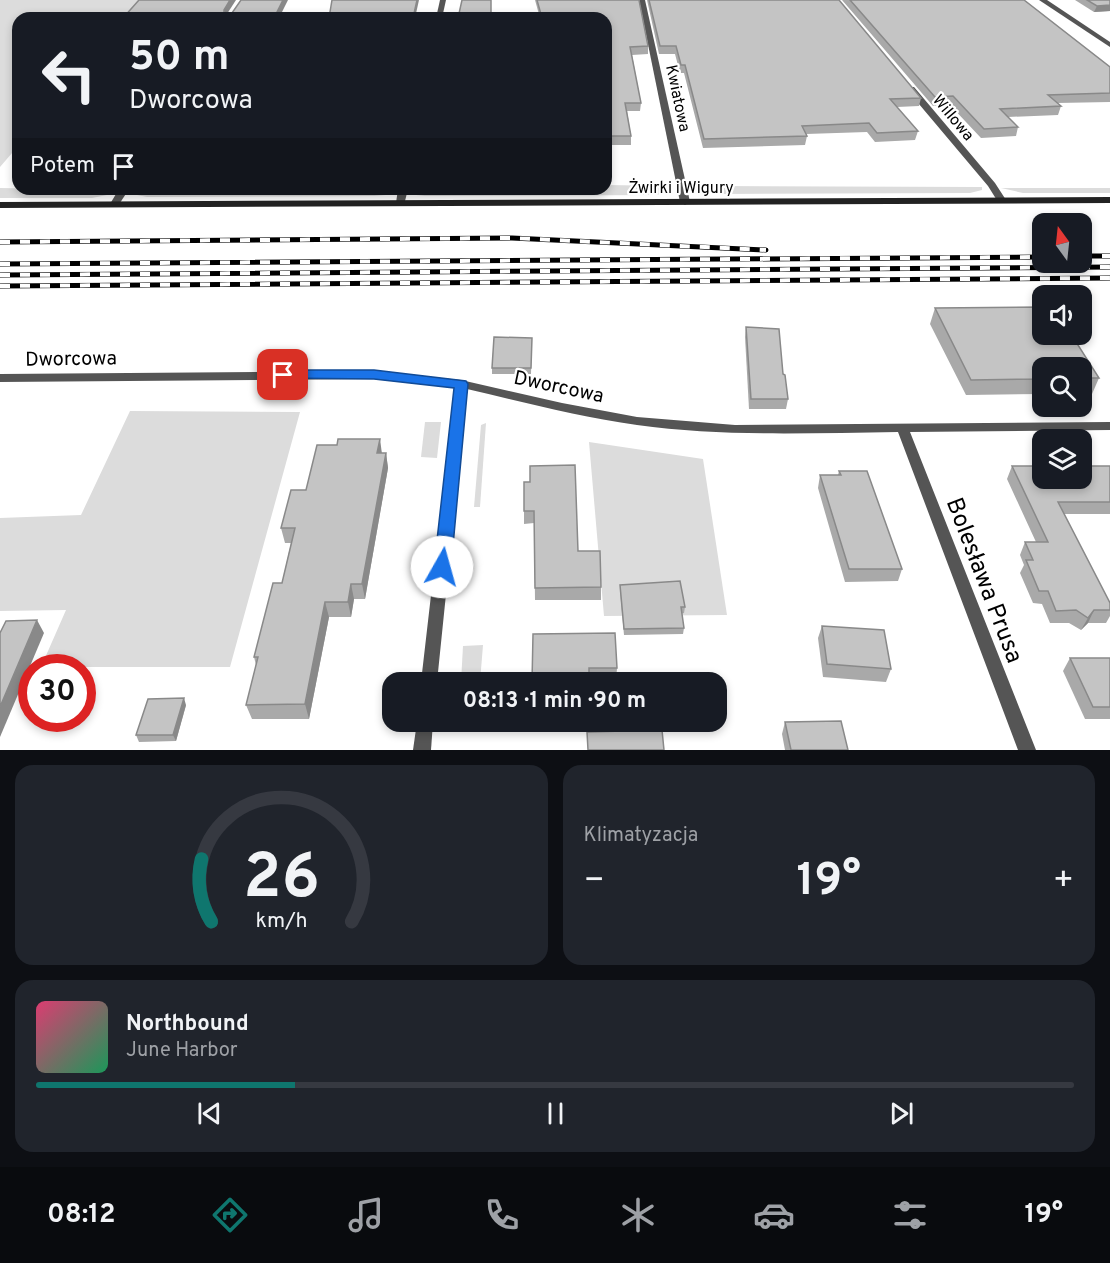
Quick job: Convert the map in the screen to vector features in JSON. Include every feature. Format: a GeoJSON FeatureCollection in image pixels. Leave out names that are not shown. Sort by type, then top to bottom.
{"type":"FeatureCollection","features":[{"type":"Feature","properties":{"kind":"main road","name":"Żwirki i Wigury"},"geometry":{"type":"LineString","coordinates":[[0,205],[1110,200]]}},
{"type":"Feature","properties":{"kind":"street","name":"Kwiatowa"},"geometry":{"type":"LineString","coordinates":[[642,0],[685,202]]}},
{"type":"Feature","properties":{"kind":"street"},"geometry":{"type":"LineString","coordinates":[[1042,0],[1110,45]]}},
{"type":"Feature","properties":{"kind":"street","name":"Willowa"},"geometry":{"type":"LineString","coordinates":[[905,82],[992,185],[1001,200]]}},
{"type":"Feature","properties":{"kind":"street"},"geometry":{"type":"LineString","coordinates":[[115,204],[120,195]]}},
{"type":"Feature","properties":{"kind":"street"},"geometry":{"type":"LineString","coordinates":[[401,203],[402,195]]}},
{"type":"Feature","properties":{"kind":"street","name":"Dworcowa"},"geometry":{"type":"LineString","coordinates":[[0,378],[374,375],[461,384],[562,407],[686,427],[735,429],[1110,426]]}},
{"type":"Feature","properties":{"kind":"street"},"geometry":{"type":"LineString","coordinates":[[430,672],[461,384]]}},
{"type":"Feature","properties":{"kind":"street","name":"Bolesława Prusa"},"geometry":{"type":"LineString","coordinates":[[902,427],[1027,750]]}},
{"type":"Feature","properties":{"kind":"street"},"geometry":{"type":"LineString","coordinates":[[422,750],[424,732]]}},
{"type":"Feature","properties":{"kind":"shaded area"},"geometry":{"type":"Polygon","coordinates":[[[0,0],[140,0],[130,12],[12,12],[12,153],[0,167],[0,0]]]}},
{"type":"Feature","properties":{"kind":"shaded area"},"geometry":{"type":"Polygon","coordinates":[[[612,185],[672,186],[670,190],[657,195],[425,196],[416,195],[612,195],[612,185]]]}},
{"type":"Feature","properties":{"kind":"shaded area"},"geometry":{"type":"Polygon","coordinates":[[[693,186],[982,187],[982,190],[970,193],[720,194],[703,193],[693,186]]]}},
{"type":"Feature","properties":{"kind":"shaded area"},"geometry":{"type":"Polygon","coordinates":[[[0,188],[12,188],[12,195],[107,195],[92,198],[0,198],[0,188]]]}},
{"type":"Feature","properties":{"kind":"shaded area"},"geometry":{"type":"Polygon","coordinates":[[[1001,188],[1110,188],[1110,193],[1023,193],[1001,188]]]}},
{"type":"Feature","properties":{"kind":"shaded area"},"geometry":{"type":"Polygon","coordinates":[[[137,195],[386,195],[374,196],[147,197],[137,195]]]}},
{"type":"Feature","properties":{"kind":"shaded area"},"geometry":{"type":"Polygon","coordinates":[[[130,411],[300,412],[230,667],[96,667],[96,654],[47,654],[66,610],[0,611],[0,518],[81,515],[130,411]]]}},
{"type":"Feature","properties":{"kind":"shaded area"},"geometry":{"type":"Polygon","coordinates":[[[425,422],[441,422],[437,458],[421,457],[425,422]]]}},
{"type":"Feature","properties":{"kind":"shaded area"},"geometry":{"type":"Polygon","coordinates":[[[486,423],[480,507],[474,507],[481,425],[486,423]]]}},
{"type":"Feature","properties":{"kind":"shaded area"},"geometry":{"type":"Polygon","coordinates":[[[589,442],[703,459],[727,615],[604,616],[589,442]]]}},
{"type":"Feature","properties":{"kind":"shaded area"},"geometry":{"type":"Polygon","coordinates":[[[483,645],[481,672],[462,672],[463,646],[483,645]]]}},
{"type":"Feature","properties":{"kind":"building"},"geometry":{"type":"Polygon","coordinates":[[[139,0],[230,0],[224,12],[128,12],[139,0]]]}},
{"type":"Feature","properties":{"kind":"building"},"geometry":{"type":"Polygon","coordinates":[[[241,0],[283,0],[277,12],[233,12],[241,0]]]}},
{"type":"Feature","properties":{"kind":"building"},"geometry":{"type":"Polygon","coordinates":[[[332,0],[417,0],[414,12],[330,12],[332,0]]]}},
{"type":"Feature","properties":{"kind":"building"},"geometry":{"type":"Polygon","coordinates":[[[462,0],[491,0],[491,12],[459,12],[462,0]]]}},
{"type":"Feature","properties":{"kind":"building"},"geometry":{"type":"Polygon","coordinates":[[[537,0],[639,0],[648,46],[630,47],[641,103],[625,103],[631,136],[612,136],[612,12],[540,12],[537,0]]]}},
{"type":"Feature","properties":{"kind":"building"},"geometry":{"type":"Polygon","coordinates":[[[649,0],[839,0],[921,98],[890,99],[918,131],[877,133],[869,123],[802,126],[807,136],[704,139],[685,65],[681,65],[676,46],[660,46],[649,0]]]}},
{"type":"Feature","properties":{"kind":"building"},"geometry":{"type":"Polygon","coordinates":[[[850,0],[1024,0],[1110,67],[1110,93],[1048,95],[1061,106],[1000,109],[1018,127],[984,129],[953,96],[935,97],[850,0]]]}},
{"type":"Feature","properties":{"kind":"building"},"geometry":{"type":"Polygon","coordinates":[[[1087,0],[1110,0],[1110,5],[1097,6],[1087,0]]]}},
{"type":"Feature","properties":{"kind":"building"},"geometry":{"type":"Polygon","coordinates":[[[1032,307],[1032,345],[1078,345],[1086,357],[1032,357],[1032,379],[971,380],[935,308],[1032,307]]]}},
{"type":"Feature","properties":{"kind":"building"},"geometry":{"type":"Polygon","coordinates":[[[746,327],[779,329],[788,399],[751,399],[746,327]]]}},
{"type":"Feature","properties":{"kind":"building"},"geometry":{"type":"Polygon","coordinates":[[[494,337],[532,338],[531,368],[492,368],[494,337]]]}},
{"type":"Feature","properties":{"kind":"building"},"geometry":{"type":"Polygon","coordinates":[[[1092,367],[1099,378],[1092,378],[1092,367]]]}},
{"type":"Feature","properties":{"kind":"building"},"geometry":{"type":"Polygon","coordinates":[[[338,439],[380,439],[377,453],[386,453],[362,584],[351,584],[348,602],[325,602],[305,704],[246,705],[258,657],[254,657],[273,583],[282,583],[295,528],[281,528],[291,490],[306,490],[317,445],[337,445],[338,439]]]}},
{"type":"Feature","properties":{"kind":"building"},"geometry":{"type":"Polygon","coordinates":[[[575,465],[578,551],[600,551],[601,587],[535,588],[534,511],[524,511],[524,482],[530,482],[530,466],[575,465]]]}},
{"type":"Feature","properties":{"kind":"building"},"geometry":{"type":"Polygon","coordinates":[[[1012,466],[1032,466],[1032,489],[1092,489],[1092,466],[1110,466],[1110,502],[1058,502],[1110,603],[1110,610],[1094,610],[1088,618],[1076,610],[1056,611],[1048,591],[1039,591],[1026,560],[1033,560],[1025,542],[1048,542],[1012,466]]]}},
{"type":"Feature","properties":{"kind":"building"},"geometry":{"type":"Polygon","coordinates":[[[839,471],[867,471],[902,569],[849,569],[820,475],[841,475],[839,471]]]}},
{"type":"Feature","properties":{"kind":"building"},"geometry":{"type":"Polygon","coordinates":[[[680,581],[685,607],[681,607],[684,628],[624,629],[620,585],[680,581]]]}},
{"type":"Feature","properties":{"kind":"building"},"geometry":{"type":"Polygon","coordinates":[[[37,620],[23,654],[18,654],[18,665],[0,707],[0,633],[6,621],[37,620]]]}},
{"type":"Feature","properties":{"kind":"building"},"geometry":{"type":"Polygon","coordinates":[[[822,626],[884,630],[891,669],[827,664],[822,626]]]}},
{"type":"Feature","properties":{"kind":"building"},"geometry":{"type":"Polygon","coordinates":[[[615,633],[617,668],[589,668],[589,672],[532,672],[533,634],[615,633]]]}},
{"type":"Feature","properties":{"kind":"building"},"geometry":{"type":"Polygon","coordinates":[[[1070,658],[1110,658],[1110,707],[1093,707],[1070,658]]]}},
{"type":"Feature","properties":{"kind":"building"},"geometry":{"type":"Polygon","coordinates":[[[184,698],[173,735],[136,735],[148,699],[184,698]]]}},
{"type":"Feature","properties":{"kind":"building"},"geometry":{"type":"Polygon","coordinates":[[[841,721],[848,750],[791,750],[785,722],[841,721]]]}},
{"type":"Feature","properties":{"kind":"building"},"geometry":{"type":"Polygon","coordinates":[[[587,732],[662,732],[664,750],[588,750],[587,732]]]}},
{"type":"Feature","properties":{"kind":"railway"},"geometry":{"type":"LineString","coordinates":[[0,242],[512,238],[766,250]]}},
{"type":"Feature","properties":{"kind":"railway"},"geometry":{"type":"LineString","coordinates":[[1092,256],[1110,256]]}},
{"type":"Feature","properties":{"kind":"railway"},"geometry":{"type":"LineString","coordinates":[[0,264],[1032,257]]}},
{"type":"Feature","properties":{"kind":"railway"},"geometry":{"type":"LineString","coordinates":[[0,275],[1110,267]]}},
{"type":"Feature","properties":{"kind":"railway"},"geometry":{"type":"LineString","coordinates":[[0,286],[1110,278]]}},
{"type":"Feature","properties":{"kind":"route"},"geometry":{"type":"LineString","coordinates":[[283,375],[374,375],[461,384],[442,567]]}}]}
